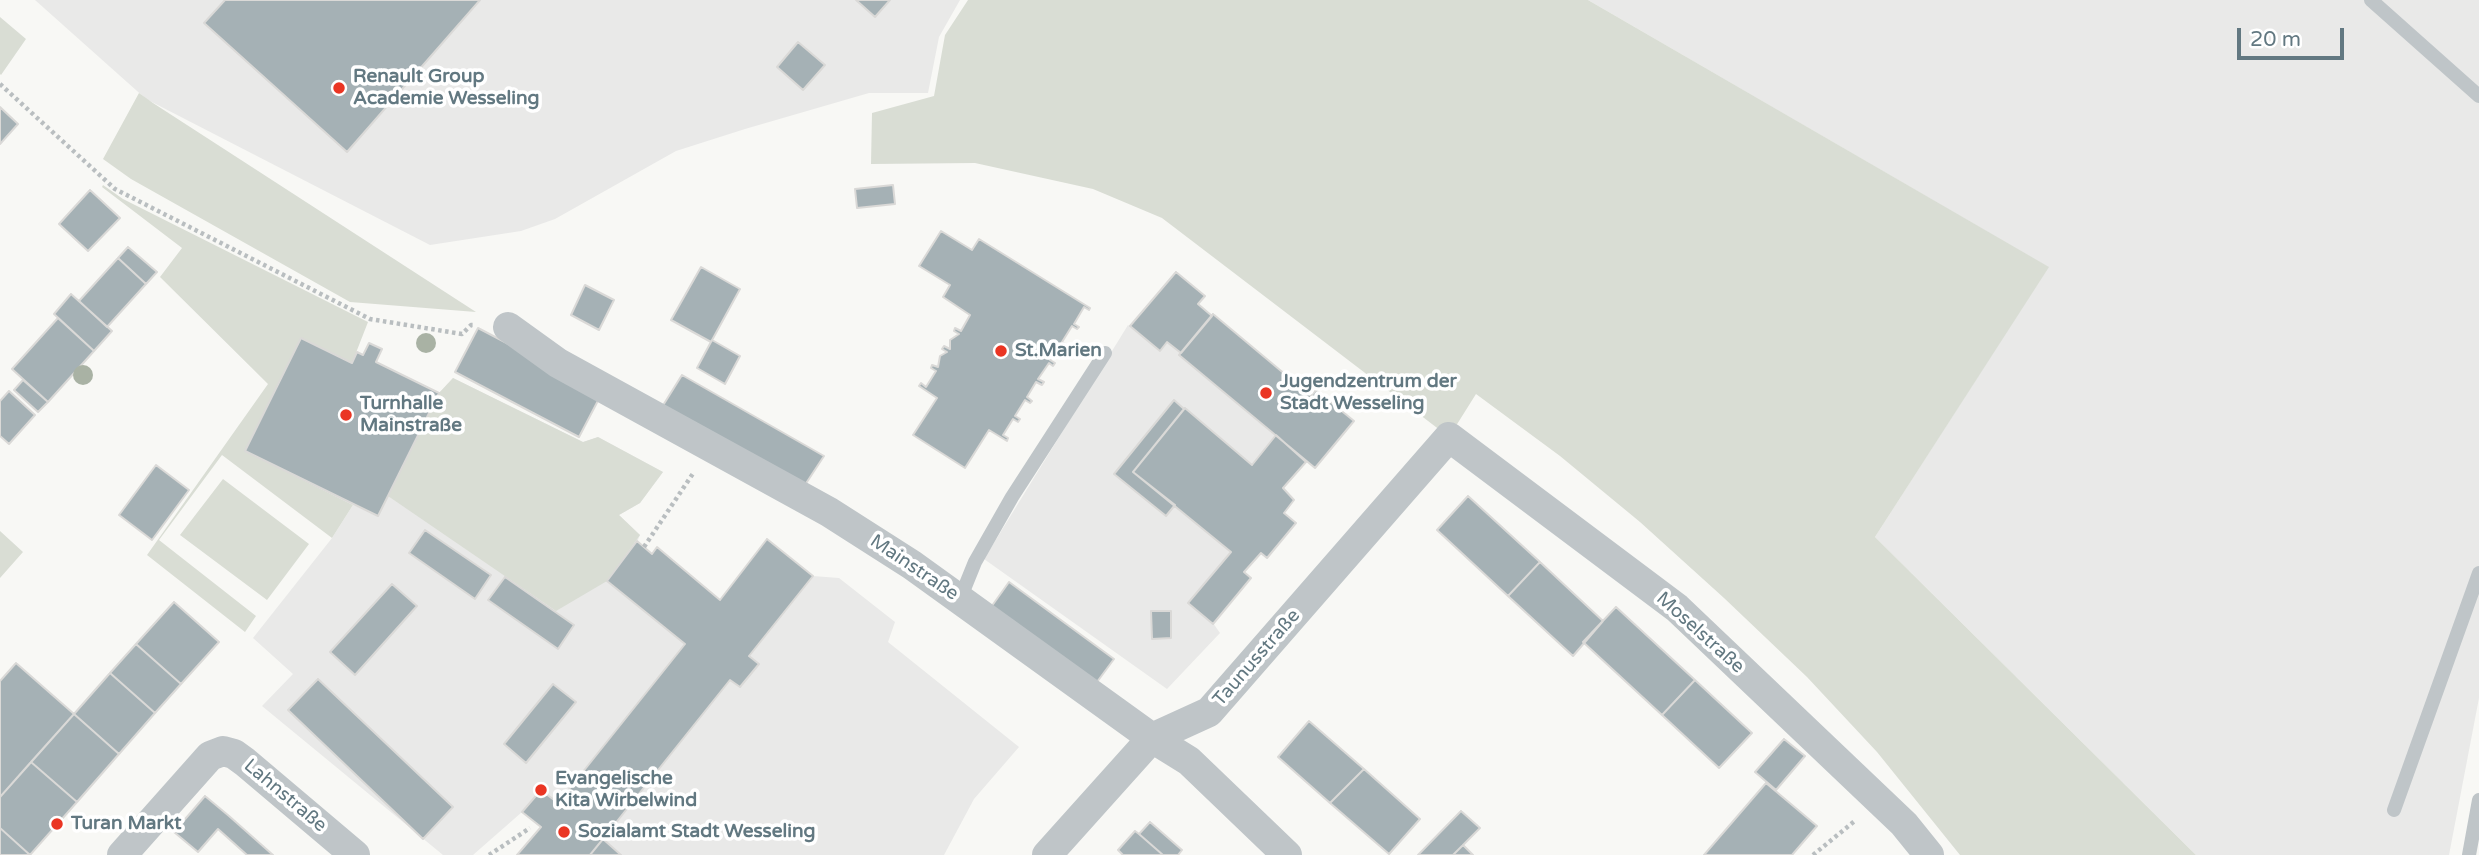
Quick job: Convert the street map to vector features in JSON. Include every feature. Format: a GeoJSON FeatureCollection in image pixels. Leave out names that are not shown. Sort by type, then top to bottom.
{"type":"FeatureCollection","features":[{"type":"Feature","properties":{"kind":"street","name":"Mainstraße"},"geometry":{"type":"LineString","coordinates":[[508,327],[558,363],[829,512],[960,599],[1152,738],[1189,761],[1287,855]]}},
{"type":"Feature","properties":{"kind":"street","name":"Taunusstraße"},"geometry":{"type":"LineString","coordinates":[[1047,855],[1152,738],[1209,712],[1450,437]]}},
{"type":"Feature","properties":{"kind":"street","name":"Moselstraße"},"geometry":{"type":"LineString","coordinates":[[1450,437],[1676,608],[1904,824],[1929,855]]}},
{"type":"Feature","properties":{"kind":"street","name":"Lahnstraße"},"geometry":{"type":"LineString","coordinates":[[121,855],[211,756],[223,751],[234,754],[355,855]]}},
{"type":"Feature","properties":{"kind":"lane"},"geometry":{"type":"LineString","coordinates":[[2371,0],[2479,96]]}},
{"type":"Feature","properties":{"kind":"lane"},"geometry":{"type":"LineString","coordinates":[[960,599],[975,562],[1012,497],[1105,353]]}},
{"type":"Feature","properties":{"kind":"lane"},"geometry":{"type":"LineString","coordinates":[[2393,810],[2479,573]]}},
{"type":"Feature","properties":{"kind":"lane"},"geometry":{"type":"LineString","coordinates":[[2469,855],[2479,800]]}},
{"type":"Feature","properties":{"kind":"path"},"geometry":{"type":"LineString","coordinates":[[0,84],[115,189],[370,319],[462,334],[471,325],[508,327]]}},
{"type":"Feature","properties":{"kind":"path"},"geometry":{"type":"LineString","coordinates":[[644,547],[709,448]]}},
{"type":"Feature","properties":{"kind":"path"},"geometry":{"type":"LineString","coordinates":[[489,855],[530,828]]}},
{"type":"Feature","properties":{"kind":"path"},"geometry":{"type":"LineString","coordinates":[[1813,855],[1828,842]]}},
{"type":"Feature","properties":{"kind":"shaded area"},"geometry":{"type":"Polygon","coordinates":[[[35,0],[960,0],[939,37],[928,93],[869,93],[745,129],[676,151],[555,219],[521,231],[430,245],[146,99],[35,0]]]}},
{"type":"Feature","properties":{"kind":"shaded area"},"geometry":{"type":"Polygon","coordinates":[[[968,0],[1588,0],[2049,267],[1875,537],[2196,855],[1960,855],[1877,752],[1807,677],[1640,522],[1560,456],[1476,394],[1449,437],[1162,218],[1093,189],[975,163],[871,164],[872,113],[934,96],[945,35],[968,0]]]}},
{"type":"Feature","properties":{"kind":"shaded area"},"geometry":{"type":"Polygon","coordinates":[[[1588,0],[2479,0],[2479,698],[2449,855],[2196,855],[1875,537],[2048,267],[1588,0]]]}},
{"type":"Feature","properties":{"kind":"shaded area"},"geometry":{"type":"Polygon","coordinates":[[[0,17],[26,39],[1,75],[0,74],[0,17]]]}},
{"type":"Feature","properties":{"kind":"shaded area"},"geometry":{"type":"Polygon","coordinates":[[[139,93],[476,312],[350,302],[131,179],[103,159],[139,93]]]}},
{"type":"Feature","properties":{"kind":"shaded area"},"geometry":{"type":"Polygon","coordinates":[[[103,185],[123,199],[368,322],[352,363],[301,339],[245,451],[353,505],[332,538],[222,455],[159,540],[256,616],[245,632],[147,555],[268,384],[160,277],[182,248],[102,187],[103,185]]]}},
{"type":"Feature","properties":{"kind":"shaded area"},"geometry":{"type":"Polygon","coordinates":[[[1128,325],[1160,351],[1167,342],[1306,462],[1283,488],[1294,500],[1284,513],[1296,523],[1267,558],[1260,554],[1245,572],[1213,623],[1220,633],[1167,689],[984,559],[1128,325]]]}},
{"type":"Feature","properties":{"kind":"shaded area"},"geometry":{"type":"Polygon","coordinates":[[[453,378],[583,442],[598,437],[663,472],[640,503],[619,515],[640,535],[637,542],[652,554],[657,547],[720,600],[558,803],[541,790],[522,812],[473,855],[443,855],[262,706],[293,674],[253,638],[332,538],[353,505],[378,516],[439,393],[453,378]]]}},
{"type":"Feature","properties":{"kind":"shaded area"},"geometry":{"type":"Polygon","coordinates":[[[453,378],[583,442],[598,437],[663,472],[640,503],[619,515],[640,535],[607,581],[556,611],[388,496],[439,393],[453,378]]]}},
{"type":"Feature","properties":{"kind":"shaded area"},"geometry":{"type":"Polygon","coordinates":[[[223,479],[309,544],[267,600],[180,535],[223,479]]]}},
{"type":"Feature","properties":{"kind":"shaded area"},"geometry":{"type":"Polygon","coordinates":[[[0,531],[23,552],[0,578],[0,531]]]}},
{"type":"Feature","properties":{"kind":"shaded area"},"geometry":{"type":"Polygon","coordinates":[[[813,576],[839,578],[895,622],[888,642],[1019,747],[974,799],[944,855],[590,855],[730,680],[741,687],[759,664],[749,656],[813,576]]]}},
{"type":"Feature","properties":{"kind":"building","name":"Renault Group Academie Wesseling"},"geometry":{"type":"Polygon","coordinates":[[[225,0],[480,0],[347,152],[204,23],[225,0]]]}},
{"type":"Feature","properties":{"kind":"building"},"geometry":{"type":"Polygon","coordinates":[[[856,0],[890,0],[875,17],[856,0]]]}},
{"type":"Feature","properties":{"kind":"building"},"geometry":{"type":"Polygon","coordinates":[[[798,42],[825,65],[803,90],[777,67],[798,42]]]}},
{"type":"Feature","properties":{"kind":"building"},"geometry":{"type":"Polygon","coordinates":[[[0,107],[18,124],[0,144],[0,107]]]}},
{"type":"Feature","properties":{"kind":"building"},"geometry":{"type":"Polygon","coordinates":[[[893,185],[895,204],[857,208],[855,189],[893,185]]]}},
{"type":"Feature","properties":{"kind":"building"},"geometry":{"type":"Polygon","coordinates":[[[90,190],[120,218],[88,251],[59,224],[90,190]]]}},
{"type":"Feature","properties":{"kind":"building","name":"St.Marien"},"geometry":{"type":"Polygon","coordinates":[[[941,231],[972,250],[979,239],[1090,308],[1089,310],[1084,307],[1074,324],[1079,327],[1077,329],[1072,326],[1062,342],[1067,345],[1065,348],[1060,344],[1050,360],[1055,363],[1053,366],[1049,363],[1038,379],[1044,382],[1042,385],[1036,382],[1027,397],[1032,401],[1030,403],[1025,400],[1015,416],[1020,419],[1018,422],[1013,419],[1003,435],[1008,438],[1007,441],[989,430],[965,468],[913,435],[937,398],[919,386],[921,383],[926,387],[936,371],[931,368],[932,365],[938,367],[940,356],[947,352],[942,349],[944,346],[950,349],[950,340],[959,334],[954,331],[955,328],[961,331],[970,315],[943,297],[950,285],[919,266],[941,231]]]}},
{"type":"Feature","properties":{"kind":"building"},"geometry":{"type":"Polygon","coordinates":[[[128,247],[157,272],[146,284],[118,258],[128,247]]]}},
{"type":"Feature","properties":{"kind":"building"},"geometry":{"type":"Polygon","coordinates":[[[118,258],[146,284],[107,327],[79,301],[118,258]]]}},
{"type":"Feature","properties":{"kind":"building"},"geometry":{"type":"Polygon","coordinates":[[[701,267],[740,289],[711,342],[671,320],[701,267]]]}},
{"type":"Feature","properties":{"kind":"building"},"geometry":{"type":"Polygon","coordinates":[[[1176,272],[1205,296],[1198,304],[1212,316],[1181,353],[1167,342],[1160,351],[1130,326],[1176,272]]]}},
{"type":"Feature","properties":{"kind":"building"},"geometry":{"type":"Polygon","coordinates":[[[585,285],[614,300],[599,330],[571,315],[585,285]]]}},
{"type":"Feature","properties":{"kind":"building"},"geometry":{"type":"Polygon","coordinates":[[[71,294],[112,331],[94,351],[54,314],[71,294]]]}},
{"type":"Feature","properties":{"kind":"building","name":"Jugendzentrum der Stadt Wesseling"},"geometry":{"type":"Polygon","coordinates":[[[1213,314],[1311,396],[1316,390],[1354,421],[1315,468],[1179,355],[1213,314]]]}},
{"type":"Feature","properties":{"kind":"building"},"geometry":{"type":"Polygon","coordinates":[[[58,318],[94,351],[48,402],[12,369],[58,318]]]}},
{"type":"Feature","properties":{"kind":"building"},"geometry":{"type":"Polygon","coordinates":[[[478,328],[602,393],[579,437],[455,372],[478,328]]]}},
{"type":"Feature","properties":{"kind":"building","name":"Turnhalle Mainstraße"},"geometry":{"type":"Polygon","coordinates":[[[301,338],[352,363],[357,352],[363,355],[369,343],[382,349],[376,362],[439,393],[378,516],[245,451],[301,338]]]}},
{"type":"Feature","properties":{"kind":"building"},"geometry":{"type":"Polygon","coordinates":[[[712,340],[740,356],[725,384],[697,368],[712,340]]]}},
{"type":"Feature","properties":{"kind":"building"},"geometry":{"type":"Polygon","coordinates":[[[682,375],[824,456],[799,494],[657,415],[682,375]]]}},
{"type":"Feature","properties":{"kind":"building"},"geometry":{"type":"Polygon","coordinates":[[[23,380],[48,402],[38,412],[14,390],[23,380]]]}},
{"type":"Feature","properties":{"kind":"building"},"geometry":{"type":"Polygon","coordinates":[[[9,391],[35,415],[9,444],[0,436],[0,401],[9,391]]]}},
{"type":"Feature","properties":{"kind":"building"},"geometry":{"type":"Polygon","coordinates":[[[1174,400],[1184,409],[1133,472],[1175,505],[1166,516],[1114,474],[1174,400]]]}},
{"type":"Feature","properties":{"kind":"building"},"geometry":{"type":"Polygon","coordinates":[[[1185,408],[1252,465],[1276,435],[1306,462],[1283,488],[1294,500],[1284,513],[1296,523],[1267,558],[1261,553],[1244,572],[1251,578],[1213,624],[1188,603],[1231,552],[1133,472],[1185,408]]]}},
{"type":"Feature","properties":{"kind":"building"},"geometry":{"type":"Polygon","coordinates":[[[156,465],[189,490],[152,540],[119,515],[156,465]]]}},
{"type":"Feature","properties":{"kind":"building"},"geometry":{"type":"Polygon","coordinates":[[[1468,496],[1540,562],[1508,596],[1437,530],[1468,496]]]}},
{"type":"Feature","properties":{"kind":"building"},"geometry":{"type":"Polygon","coordinates":[[[425,530],[491,575],[475,599],[409,553],[425,530]]]}},
{"type":"Feature","properties":{"kind":"building"},"geometry":{"type":"Polygon","coordinates":[[[767,539],[813,576],[749,656],[759,664],[740,687],[730,680],[590,855],[517,855],[541,827],[522,812],[541,790],[558,803],[685,644],[607,581],[637,541],[652,554],[657,547],[720,600],[767,539]]]}},
{"type":"Feature","properties":{"kind":"building"},"geometry":{"type":"Polygon","coordinates":[[[1540,562],[1603,621],[1573,656],[1508,596],[1540,562]]]}},
{"type":"Feature","properties":{"kind":"building"},"geometry":{"type":"Polygon","coordinates":[[[505,577],[574,625],[558,649],[488,600],[505,577]]]}},
{"type":"Feature","properties":{"kind":"building"},"geometry":{"type":"Polygon","coordinates":[[[1009,582],[1114,659],[1094,686],[989,610],[1009,582]]]}},
{"type":"Feature","properties":{"kind":"building"},"geometry":{"type":"Polygon","coordinates":[[[392,584],[417,606],[355,675],[330,652],[392,584]]]}},
{"type":"Feature","properties":{"kind":"building"},"geometry":{"type":"Polygon","coordinates":[[[174,602],[219,642],[181,684],[136,644],[174,602]]]}},
{"type":"Feature","properties":{"kind":"building"},"geometry":{"type":"Polygon","coordinates":[[[1616,607],[1695,680],[1662,715],[1583,642],[1616,607]]]}},
{"type":"Feature","properties":{"kind":"building"},"geometry":{"type":"Polygon","coordinates":[[[1151,611],[1171,611],[1171,638],[1152,639],[1151,611]]]}},
{"type":"Feature","properties":{"kind":"building"},"geometry":{"type":"Polygon","coordinates":[[[136,644],[181,684],[155,713],[110,673],[136,644]]]}},
{"type":"Feature","properties":{"kind":"building"},"geometry":{"type":"Polygon","coordinates":[[[16,663],[74,714],[0,797],[0,681],[16,663]]]}},
{"type":"Feature","properties":{"kind":"building"},"geometry":{"type":"Polygon","coordinates":[[[110,673],[155,713],[119,754],[74,714],[110,673]]]}},
{"type":"Feature","properties":{"kind":"building"},"geometry":{"type":"Polygon","coordinates":[[[318,679],[453,807],[423,839],[288,710],[318,679]]]}},
{"type":"Feature","properties":{"kind":"building"},"geometry":{"type":"Polygon","coordinates":[[[1695,680],[1752,733],[1719,768],[1662,715],[1695,680]]]}},
{"type":"Feature","properties":{"kind":"building"},"geometry":{"type":"Polygon","coordinates":[[[553,684],[576,702],[526,763],[504,744],[553,684]]]}},
{"type":"Feature","properties":{"kind":"building"},"geometry":{"type":"Polygon","coordinates":[[[74,714],[119,754],[77,802],[31,762],[74,714]]]}},
{"type":"Feature","properties":{"kind":"building"},"geometry":{"type":"Polygon","coordinates":[[[1309,721],[1364,769],[1330,803],[1278,757],[1309,721]]]}},
{"type":"Feature","properties":{"kind":"building"},"geometry":{"type":"Polygon","coordinates":[[[1784,739],[1805,756],[1776,790],[1755,772],[1784,739]]]}},
{"type":"Feature","properties":{"kind":"building"},"geometry":{"type":"Polygon","coordinates":[[[31,762],[77,802],[30,855],[0,828],[0,797],[31,762]]]}},
{"type":"Feature","properties":{"kind":"building"},"geometry":{"type":"Polygon","coordinates":[[[1364,769],[1420,819],[1389,854],[1330,803],[1364,769]]]}},
{"type":"Feature","properties":{"kind":"building"},"geometry":{"type":"Polygon","coordinates":[[[1766,783],[1817,826],[1792,855],[1704,855],[1766,783]]]}},
{"type":"Feature","properties":{"kind":"building"},"geometry":{"type":"Polygon","coordinates":[[[205,796],[273,855],[247,855],[218,829],[198,852],[174,832],[205,796]]]}},
{"type":"Feature","properties":{"kind":"building"},"geometry":{"type":"Polygon","coordinates":[[[1461,811],[1480,828],[1453,855],[1418,855],[1461,811]]]}},
{"type":"Feature","properties":{"kind":"building"},"geometry":{"type":"Polygon","coordinates":[[[1150,822],[1182,850],[1178,855],[1163,855],[1139,834],[1150,822]]]}},
{"type":"Feature","properties":{"kind":"building"},"geometry":{"type":"Polygon","coordinates":[[[0,828],[30,855],[0,855],[0,828]]]}},
{"type":"Feature","properties":{"kind":"building"},"geometry":{"type":"Polygon","coordinates":[[[1135,831],[1163,855],[1123,855],[1118,850],[1135,831]]]}},
{"type":"Feature","properties":{"kind":"building"},"geometry":{"type":"Polygon","coordinates":[[[603,839],[621,855],[590,855],[603,839]]]}},
{"type":"Feature","properties":{"kind":"building"},"geometry":{"type":"Polygon","coordinates":[[[1463,845],[1473,855],[1453,855],[1463,845]]]}},
{"type":"Feature","properties":{"kind":"place","name":"Renault Group Academie Wesseling"},"geometry":{"type":"Point","coordinates":[339,88]}},
{"type":"Feature","properties":{"kind":"place","name":"St.Marien"},"geometry":{"type":"Point","coordinates":[1001,351]}},
{"type":"Feature","properties":{"kind":"place","name":"Jugendzentrum der Stadt Wesseling"},"geometry":{"type":"Point","coordinates":[1266,393]}},
{"type":"Feature","properties":{"kind":"place","name":"Turnhalle Mainstraße"},"geometry":{"type":"Point","coordinates":[346,415]}},
{"type":"Feature","properties":{"kind":"place","name":"Evangelische Kita Wirbelwind"},"geometry":{"type":"Point","coordinates":[541,790]}},
{"type":"Feature","properties":{"kind":"place","name":"Turan Markt"},"geometry":{"type":"Point","coordinates":[57,824]}},
{"type":"Feature","properties":{"kind":"place","name":"Sozialamt Stadt Wesseling"},"geometry":{"type":"Point","coordinates":[564,832]}}]}
